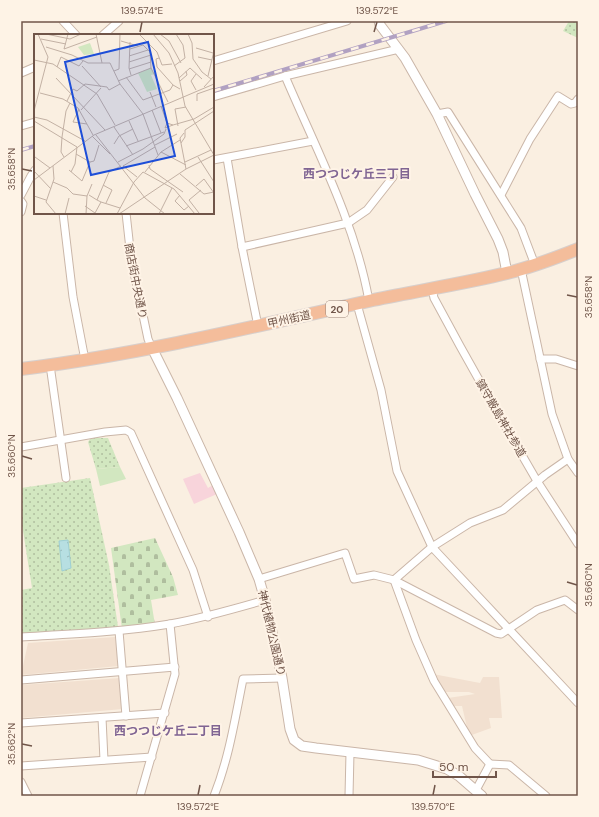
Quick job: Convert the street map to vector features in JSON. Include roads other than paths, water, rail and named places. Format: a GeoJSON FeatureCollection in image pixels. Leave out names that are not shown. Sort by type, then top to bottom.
{"type":"FeatureCollection","features":[{"type":"Feature","properties":{"kind":"highway","name":"甲州街道"},"geometry":{"type":"LineString","coordinates":[[21,369],[85,360],[152,348],[507,273],[535,265],[578,249]]}},
{"type":"Feature","properties":{"kind":"street"},"geometry":{"type":"LineString","coordinates":[[63,21],[75,34]]}},
{"type":"Feature","properties":{"kind":"street"},"geometry":{"type":"LineString","coordinates":[[107,33],[119,21]]}},
{"type":"Feature","properties":{"kind":"street"},"geometry":{"type":"LineString","coordinates":[[214,61],[347,21]]}},
{"type":"Feature","properties":{"kind":"street"},"geometry":{"type":"LineString","coordinates":[[379,21],[380,25],[399,49],[437,114],[498,239],[503,252],[507,273]]}},
{"type":"Feature","properties":{"kind":"street"},"geometry":{"type":"LineString","coordinates":[[214,97],[285,76],[399,49]]}},
{"type":"Feature","properties":{"kind":"street"},"geometry":{"type":"LineString","coordinates":[[21,72],[34,68]]}},
{"type":"Feature","properties":{"kind":"street"},"geometry":{"type":"LineString","coordinates":[[285,76],[348,223],[358,253],[369,301]]}},
{"type":"Feature","properties":{"kind":"street"},"geometry":{"type":"LineString","coordinates":[[501,196],[530,139],[558,96],[571,104],[575,103],[578,99]]}},
{"type":"Feature","properties":{"kind":"street"},"geometry":{"type":"LineString","coordinates":[[437,114],[448,112],[521,228],[535,265]]}},
{"type":"Feature","properties":{"kind":"street"},"geometry":{"type":"LineString","coordinates":[[21,126],[34,122]]}},
{"type":"Feature","properties":{"kind":"street"},"geometry":{"type":"LineString","coordinates":[[214,160],[313,142]]}},
{"type":"Feature","properties":{"kind":"street"},"geometry":{"type":"LineString","coordinates":[[227,158],[242,247],[258,326]]}},
{"type":"Feature","properties":{"kind":"street"},"geometry":{"type":"LineString","coordinates":[[21,195],[30,176],[34,171]]}},
{"type":"Feature","properties":{"kind":"street"},"geometry":{"type":"LineString","coordinates":[[242,247],[348,223],[367,210],[393,177]]}},
{"type":"Feature","properties":{"kind":"street"},"geometry":{"type":"LineString","coordinates":[[27,184],[34,182]]}},
{"type":"Feature","properties":{"kind":"street"},"geometry":{"type":"LineString","coordinates":[[21,201],[21,212]]}},
{"type":"Feature","properties":{"kind":"street"},"geometry":{"type":"LineString","coordinates":[[63,214],[73,297],[85,360]]}},
{"type":"Feature","properties":{"kind":"street","name":"商店街中央通り"},"geometry":{"type":"LineString","coordinates":[[126,214],[131,258],[148,339],[152,348]]}},
{"type":"Feature","properties":{"kind":"street"},"geometry":{"type":"LineString","coordinates":[[521,269],[552,414],[568,459],[578,473]]}},
{"type":"Feature","properties":{"kind":"street","name":"鎮守厳島神社参道"},"geometry":{"type":"LineString","coordinates":[[432,288],[434,298],[460,346],[537,481],[578,544]]}},
{"type":"Feature","properties":{"kind":"street"},"geometry":{"type":"LineString","coordinates":[[356,304],[381,390],[397,471],[432,547],[510,628],[578,703]]}},
{"type":"Feature","properties":{"kind":"street","name":"神代植物公園通り"},"geometry":{"type":"LineString","coordinates":[[152,348],[177,398],[259,579],[282,678],[290,729],[294,740],[302,746],[418,760],[447,769],[459,776],[479,793]]}},
{"type":"Feature","properties":{"kind":"street"},"geometry":{"type":"LineString","coordinates":[[540,359],[556,359],[578,366]]}},
{"type":"Feature","properties":{"kind":"street"},"geometry":{"type":"LineString","coordinates":[[50,365],[66,478]]}},
{"type":"Feature","properties":{"kind":"street"},"geometry":{"type":"LineString","coordinates":[[21,447],[126,430],[131,432],[193,570],[208,616]]}},
{"type":"Feature","properties":{"kind":"street"},"geometry":{"type":"LineString","coordinates":[[394,580],[432,547],[470,523],[504,510],[537,481],[568,459]]}},
{"type":"Feature","properties":{"kind":"street"},"geometry":{"type":"LineString","coordinates":[[259,579],[345,553],[354,579],[374,576],[394,580],[496,633],[501,634],[537,610],[565,600],[578,610]]}},
{"type":"Feature","properties":{"kind":"street"},"geometry":{"type":"LineString","coordinates":[[394,580],[416,640],[434,680],[475,748],[490,764],[509,765],[546,796]]}},
{"type":"Feature","properties":{"kind":"street"},"geometry":{"type":"LineString","coordinates":[[21,637],[119,631],[170,624],[208,616],[265,600]]}},
{"type":"Feature","properties":{"kind":"street"},"geometry":{"type":"LineString","coordinates":[[140,796],[176,674],[170,624]]}},
{"type":"Feature","properties":{"kind":"street"},"geometry":{"type":"LineString","coordinates":[[119,631],[126,716]]}},
{"type":"Feature","properties":{"kind":"street"},"geometry":{"type":"LineString","coordinates":[[21,680],[175,667]]}},
{"type":"Feature","properties":{"kind":"street"},"geometry":{"type":"LineString","coordinates":[[214,796],[221,778],[229,747],[244,679],[282,678]]}},
{"type":"Feature","properties":{"kind":"street"},"geometry":{"type":"LineString","coordinates":[[21,723],[165,713]]}},
{"type":"Feature","properties":{"kind":"street"},"geometry":{"type":"LineString","coordinates":[[102,718],[104,760]]}},
{"type":"Feature","properties":{"kind":"street"},"geometry":{"type":"LineString","coordinates":[[349,796],[350,753]]}},
{"type":"Feature","properties":{"kind":"street"},"geometry":{"type":"LineString","coordinates":[[21,766],[152,757]]}},
{"type":"Feature","properties":{"kind":"street"},"geometry":{"type":"LineString","coordinates":[[479,793],[490,764]]}},
{"type":"Feature","properties":{"kind":"street"},"geometry":{"type":"LineString","coordinates":[[21,782],[28,796]]}},
{"type":"Feature","properties":{"kind":"water"},"geometry":{"type":"Polygon","coordinates":[[[68,540],[71,568],[62,571],[59,541],[68,540]]]}},
{"type":"Feature","properties":{"kind":"railway"},"geometry":{"type":"LineString","coordinates":[[214,91],[446,21]]}},
{"type":"Feature","properties":{"kind":"railway"},"geometry":{"type":"LineString","coordinates":[[21,150],[34,146]]}},
{"type":"Feature","properties":{"kind":"district","name":"西つつじケ丘三丁目"},"geometry":{"type":"Point","coordinates":[357,174]}},
{"type":"Feature","properties":{"kind":"district","name":"西つつじケ丘二丁目"},"geometry":{"type":"Point","coordinates":[168,731]}}]}
